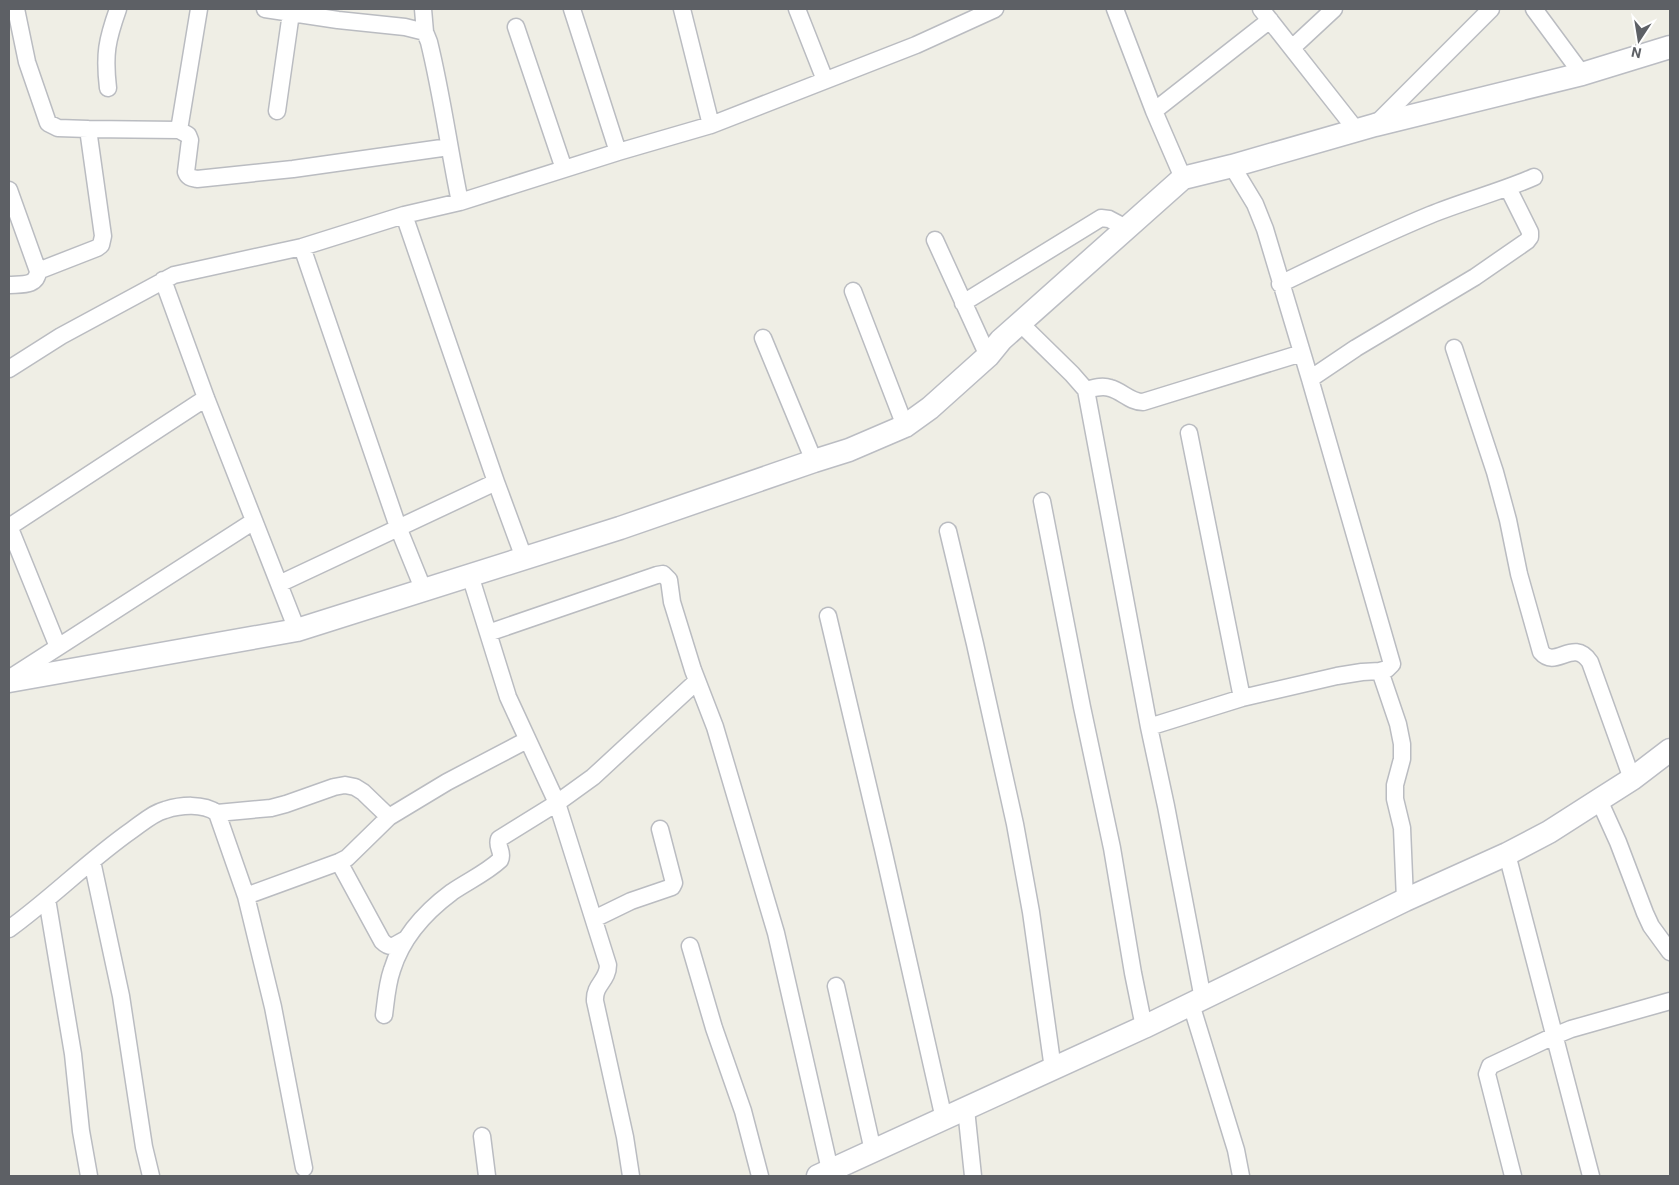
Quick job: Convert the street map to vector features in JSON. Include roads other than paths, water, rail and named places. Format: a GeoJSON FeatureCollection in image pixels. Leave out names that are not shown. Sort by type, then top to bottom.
{"type":"FeatureCollection","features":[{"type":"Feature","properties":{"kind":"street"},"geometry":{"type":"LineString","coordinates":[[16,9],[27,62],[48,123],[58,128],[179,130],[188,134],[190,140],[186,169],[188,176],[197,179],[293,169],[449,147]]}},
{"type":"Feature","properties":{"kind":"street"},"geometry":{"type":"LineString","coordinates":[[108,88],[105,65],[106,52],[108,38],[118,9]]}},
{"type":"Feature","properties":{"kind":"street"},"geometry":{"type":"LineString","coordinates":[[179,130],[199,9]]}},
{"type":"Feature","properties":{"kind":"street"},"geometry":{"type":"LineString","coordinates":[[265,9],[338,20],[405,27],[425,32]]}},
{"type":"Feature","properties":{"kind":"street"},"geometry":{"type":"LineString","coordinates":[[423,9],[425,32],[442,100],[460,202]]}},
{"type":"Feature","properties":{"kind":"street"},"geometry":{"type":"LineString","coordinates":[[572,9],[618,152]]}},
{"type":"Feature","properties":{"kind":"street"},"geometry":{"type":"LineString","coordinates":[[682,9],[711,126]]}},
{"type":"Feature","properties":{"kind":"street"},"geometry":{"type":"LineString","coordinates":[[797,9],[825,80]]}},
{"type":"Feature","properties":{"kind":"street"},"geometry":{"type":"LineString","coordinates":[[9,369],[61,336],[163,280],[186,272],[302,247],[404,215],[460,202],[618,152],[711,126],[916,45],[995,9]]}},
{"type":"Feature","properties":{"kind":"street"},"geometry":{"type":"LineString","coordinates":[[1115,9],[1154,111],[1183,178]]}},
{"type":"Feature","properties":{"kind":"street"},"geometry":{"type":"LineString","coordinates":[[1292,48],[1334,9]]}},
{"type":"Feature","properties":{"kind":"street"},"geometry":{"type":"LineString","coordinates":[[1366,128],[1491,9]]}},
{"type":"Feature","properties":{"kind":"street"},"geometry":{"type":"LineString","coordinates":[[1534,9],[1582,74]]}},
{"type":"Feature","properties":{"kind":"street"},"geometry":{"type":"LineString","coordinates":[[277,111],[291,13]]}},
{"type":"Feature","properties":{"kind":"street"},"geometry":{"type":"LineString","coordinates":[[1154,111],[1265,15],[1292,48],[1366,128]]}},
{"type":"Feature","properties":{"kind":"street"},"geometry":{"type":"LineString","coordinates":[[516,27],[564,169]]}},
{"type":"Feature","properties":{"kind":"street"},"geometry":{"type":"LineString","coordinates":[[9,679],[297,630],[620,528],[814,460],[849,450],[906,426],[930,408],[988,356],[1001,340],[1183,178],[1366,128],[1582,74],[1670,47]]}},
{"type":"Feature","properties":{"kind":"street"},"geometry":{"type":"LineString","coordinates":[[38,271],[97,248],[103,240],[88,129]]}},
{"type":"Feature","properties":{"kind":"street"},"geometry":{"type":"LineString","coordinates":[[1149,727],[1242,698],[1337,676],[1380,671],[1390,667],[1391,660],[1265,229],[1255,204],[1232,166]]}},
{"type":"Feature","properties":{"kind":"street"},"geometry":{"type":"LineString","coordinates":[[1280,284],[1415,221],[1534,177]]}},
{"type":"Feature","properties":{"kind":"street"},"geometry":{"type":"LineString","coordinates":[[1310,379],[1356,348],[1475,277],[1527,240],[1530,237],[1530,232],[1508,188]]}},
{"type":"Feature","properties":{"kind":"street"},"geometry":{"type":"LineString","coordinates":[[9,190],[38,271],[36,280],[30,284],[9,284]]}},
{"type":"Feature","properties":{"kind":"street"},"geometry":{"type":"LineString","coordinates":[[404,215],[524,558]]}},
{"type":"Feature","properties":{"kind":"street"},"geometry":{"type":"LineString","coordinates":[[964,303],[1101,218],[1109,219],[1126,228]]}},
{"type":"Feature","properties":{"kind":"street"},"geometry":{"type":"LineString","coordinates":[[935,240],[988,356]]}},
{"type":"Feature","properties":{"kind":"street"},"geometry":{"type":"LineString","coordinates":[[302,247],[398,527],[424,591]]}},
{"type":"Feature","properties":{"kind":"street"},"geometry":{"type":"LineString","coordinates":[[163,280],[206,398],[297,630]]}},
{"type":"Feature","properties":{"kind":"street"},"geometry":{"type":"LineString","coordinates":[[853,290],[906,426]]}},
{"type":"Feature","properties":{"kind":"street"},"geometry":{"type":"LineString","coordinates":[[1020,323],[1080,382],[1110,388],[1133,401],[1143,402],[1302,353]]}},
{"type":"Feature","properties":{"kind":"street"},"geometry":{"type":"LineString","coordinates":[[763,338],[814,460]]}},
{"type":"Feature","properties":{"kind":"street"},"geometry":{"type":"LineString","coordinates":[[1454,348],[1508,520],[1519,574],[1541,652],[1548,658],[1574,651],[1586,656],[1590,662],[1632,779]]}},
{"type":"Feature","properties":{"kind":"street"},"geometry":{"type":"LineString","coordinates":[[1080,382],[1168,815],[1197,1001],[1241,1176]]}},
{"type":"Feature","properties":{"kind":"street"},"geometry":{"type":"LineString","coordinates":[[58,647],[9,526],[206,398]]}},
{"type":"Feature","properties":{"kind":"street"},"geometry":{"type":"LineString","coordinates":[[1189,433],[1242,698]]}},
{"type":"Feature","properties":{"kind":"street"},"geometry":{"type":"LineString","coordinates":[[279,584],[496,482]]}},
{"type":"Feature","properties":{"kind":"street"},"geometry":{"type":"LineString","coordinates":[[1042,501],[1082,708],[1112,848],[1144,1027]]}},
{"type":"Feature","properties":{"kind":"street"},"geometry":{"type":"LineString","coordinates":[[9,679],[254,521]]}},
{"type":"Feature","properties":{"kind":"street"},"geometry":{"type":"LineString","coordinates":[[948,531],[976,644],[1016,824],[1031,912],[1053,1069]]}},
{"type":"Feature","properties":{"kind":"street"},"geometry":{"type":"LineString","coordinates":[[484,619],[664,574],[669,580],[672,602],[697,681],[715,727],[776,933],[824,1173],[1144,1027],[1405,900],[1507,854],[1548,832],[1632,779],[1670,750]]}},
{"type":"Feature","properties":{"kind":"street"},"geometry":{"type":"LineString","coordinates":[[470,575],[508,698],[557,803],[608,965],[605,977],[595,990],[594,1001],[625,1137],[631,1176]]}},
{"type":"Feature","properties":{"kind":"street"},"geometry":{"type":"LineString","coordinates":[[828,616],[884,849],[944,1119]]}},
{"type":"Feature","properties":{"kind":"street"},"geometry":{"type":"LineString","coordinates":[[1380,671],[1398,724],[1402,744],[1402,759],[1395,786],[1395,798],[1402,828],[1405,900]]}},
{"type":"Feature","properties":{"kind":"street"},"geometry":{"type":"LineString","coordinates":[[384,1015],[392,970],[398,953],[423,917],[453,892],[500,860],[502,854],[498,844],[499,839],[557,803],[592,777],[697,681]]}},
{"type":"Feature","properties":{"kind":"street"},"geometry":{"type":"LineString","coordinates":[[246,896],[339,862],[354,852],[389,817],[447,782],[527,740]]}},
{"type":"Feature","properties":{"kind":"street"},"geometry":{"type":"LineString","coordinates":[[217,813],[278,806],[345,785],[355,787],[363,792],[389,817]]}},
{"type":"Feature","properties":{"kind":"street"},"geometry":{"type":"LineString","coordinates":[[1599,800],[1618,842],[1644,913],[1670,952]]}},
{"type":"Feature","properties":{"kind":"street"},"geometry":{"type":"LineString","coordinates":[[9,929],[47,900],[114,842],[154,815],[164,810],[197,806],[210,808],[217,813],[246,896],[273,1007],[304,1168]]}},
{"type":"Feature","properties":{"kind":"street"},"geometry":{"type":"LineString","coordinates":[[594,919],[631,901],[672,886],[674,883],[660,828]]}},
{"type":"Feature","properties":{"kind":"street"},"geometry":{"type":"LineString","coordinates":[[1507,854],[1590,1176]]}},
{"type":"Feature","properties":{"kind":"street"},"geometry":{"type":"LineString","coordinates":[[92,861],[121,996],[144,1147],[151,1176]]}},
{"type":"Feature","properties":{"kind":"street"},"geometry":{"type":"LineString","coordinates":[[339,862],[387,946],[406,939]]}},
{"type":"Feature","properties":{"kind":"street"},"geometry":{"type":"LineString","coordinates":[[47,900],[73,1054],[81,1131],[89,1176]]}},
{"type":"Feature","properties":{"kind":"street"},"geometry":{"type":"LineString","coordinates":[[690,946],[714,1028],[743,1111],[760,1176]]}},
{"type":"Feature","properties":{"kind":"street"},"geometry":{"type":"LineString","coordinates":[[836,986],[873,1151]]}},
{"type":"Feature","properties":{"kind":"street"},"geometry":{"type":"LineString","coordinates":[[1513,1176],[1487,1074],[1490,1066],[1497,1061],[1571,1029],[1670,1001]]}},
{"type":"Feature","properties":{"kind":"street"},"geometry":{"type":"LineString","coordinates":[[966,1109],[973,1176]]}},
{"type":"Feature","properties":{"kind":"street"},"geometry":{"type":"LineString","coordinates":[[482,1136],[487,1176]]}}]}
